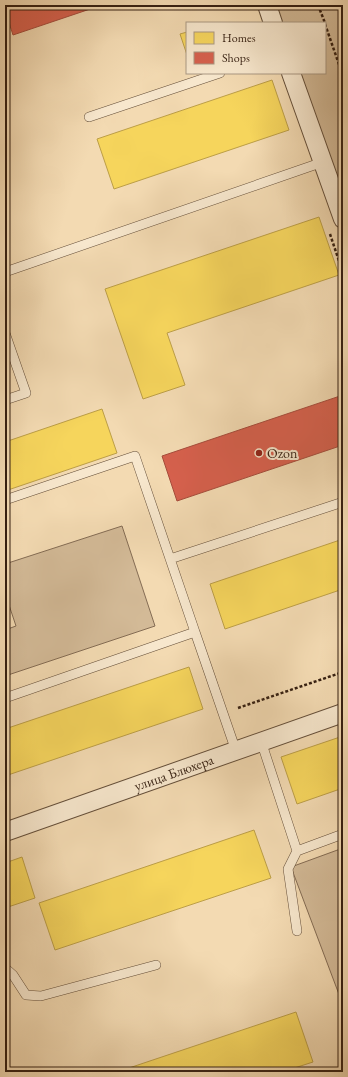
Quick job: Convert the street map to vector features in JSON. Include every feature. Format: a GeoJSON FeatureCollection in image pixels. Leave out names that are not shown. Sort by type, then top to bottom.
{"type":"FeatureCollection","features":[{"type":"Feature","properties":{"kind":"street"},"geometry":{"type":"LineString","coordinates":[[267,5],[273,22]]}},
{"type":"Feature","properties":{"kind":"street"},"geometry":{"type":"LineString","coordinates":[[291,74],[343,219]]}},
{"type":"Feature","properties":{"kind":"street","name":"улица Блюхера"},"geometry":{"type":"LineString","coordinates":[[5,832],[343,713]]}},
{"type":"Feature","properties":{"kind":"lane"},"geometry":{"type":"LineString","coordinates":[[88,117],[217,74]]}},
{"type":"Feature","properties":{"kind":"lane"},"geometry":{"type":"LineString","coordinates":[[5,272],[323,162]]}},
{"type":"Feature","properties":{"kind":"lane"},"geometry":{"type":"LineString","coordinates":[[5,333],[26,393],[5,400]]}},
{"type":"Feature","properties":{"kind":"lane"},"geometry":{"type":"LineString","coordinates":[[5,500],[135,456],[236,750]]}},
{"type":"Feature","properties":{"kind":"lane"},"geometry":{"type":"LineString","coordinates":[[170,559],[343,502]]}},
{"type":"Feature","properties":{"kind":"lane"},"geometry":{"type":"LineString","coordinates":[[5,698],[195,632]]}},
{"type":"Feature","properties":{"kind":"lane"},"geometry":{"type":"LineString","coordinates":[[261,741],[297,851]]}},
{"type":"Feature","properties":{"kind":"lane"},"geometry":{"type":"LineString","coordinates":[[297,930],[288,869],[297,851],[343,834]]}},
{"type":"Feature","properties":{"kind":"lane"},"geometry":{"type":"LineString","coordinates":[[5,968],[13,975],[26,995],[41,996],[156,965]]}},
{"type":"Feature","properties":{"kind":"path"},"geometry":{"type":"LineString","coordinates":[[318,5],[324,22]]}},
{"type":"Feature","properties":{"kind":"path"},"geometry":{"type":"LineString","coordinates":[[326,27],[343,76]]}},
{"type":"Feature","properties":{"kind":"path"},"geometry":{"type":"LineString","coordinates":[[339,673],[343,668]]}},
{"type":"Feature","properties":{"kind":"path"},"geometry":{"type":"LineString","coordinates":[[237,709],[343,672]]}},
{"type":"Feature","properties":{"kind":"shaded area"},"geometry":{"type":"Polygon","coordinates":[[[275,5],[343,5],[343,201],[298,74],[326,74],[326,22],[281,22],[275,5]]]}},
{"type":"Feature","properties":{"kind":"shaded area"},"geometry":{"type":"Polygon","coordinates":[[[122,526],[155,626],[5,676],[5,630],[16,626],[5,593],[5,564],[122,526]]]}},
{"type":"Feature","properties":{"kind":"shaded area"},"geometry":{"type":"Polygon","coordinates":[[[343,848],[343,1005],[291,867],[343,848]]]}},
{"type":"Feature","properties":{"kind":"building: Homes"},"geometry":{"type":"Polygon","coordinates":[[[186,32],[186,52],[180,34],[186,32]]]}},
{"type":"Feature","properties":{"kind":"building: Homes"},"geometry":{"type":"Polygon","coordinates":[[[272,80],[289,130],[114,189],[97,139],[272,80]]]}},
{"type":"Feature","properties":{"kind":"building: Homes"},"geometry":{"type":"Polygon","coordinates":[[[319,217],[339,275],[167,333],[185,385],[143,399],[105,289],[319,217]]]}},
{"type":"Feature","properties":{"kind":"building: Homes"},"geometry":{"type":"Polygon","coordinates":[[[102,409],[117,453],[5,491],[5,442],[102,409]]]}},
{"type":"Feature","properties":{"kind":"building: Homes"},"geometry":{"type":"Polygon","coordinates":[[[343,539],[343,589],[225,629],[210,584],[343,539]]]}},
{"type":"Feature","properties":{"kind":"building: Homes"},"geometry":{"type":"Polygon","coordinates":[[[189,667],[203,709],[5,776],[5,729],[189,667]]]}},
{"type":"Feature","properties":{"kind":"building: Homes"},"geometry":{"type":"Polygon","coordinates":[[[343,736],[343,788],[297,804],[281,757],[343,736]]]}},
{"type":"Feature","properties":{"kind":"building: Homes"},"geometry":{"type":"Polygon","coordinates":[[[254,830],[271,878],[55,950],[39,903],[254,830]]]}},
{"type":"Feature","properties":{"kind":"building: Homes"},"geometry":{"type":"Polygon","coordinates":[[[22,857],[35,898],[5,908],[5,863],[22,857]]]}},
{"type":"Feature","properties":{"kind":"building: Homes"},"geometry":{"type":"Polygon","coordinates":[[[296,1012],[313,1062],[282,1072],[117,1072],[296,1012]]]}},
{"type":"Feature","properties":{"kind":"building: Shops"},"geometry":{"type":"Polygon","coordinates":[[[5,5],[102,5],[13,35],[5,10],[5,5]]]}},
{"type":"Feature","properties":{"kind":"building: Shops"},"geometry":{"type":"Polygon","coordinates":[[[343,395],[343,445],[177,501],[162,456],[343,395]]]}},
{"type":"Feature","properties":{"kind":"place","name":"Ozon"},"geometry":{"type":"Point","coordinates":[259,453]}}]}
